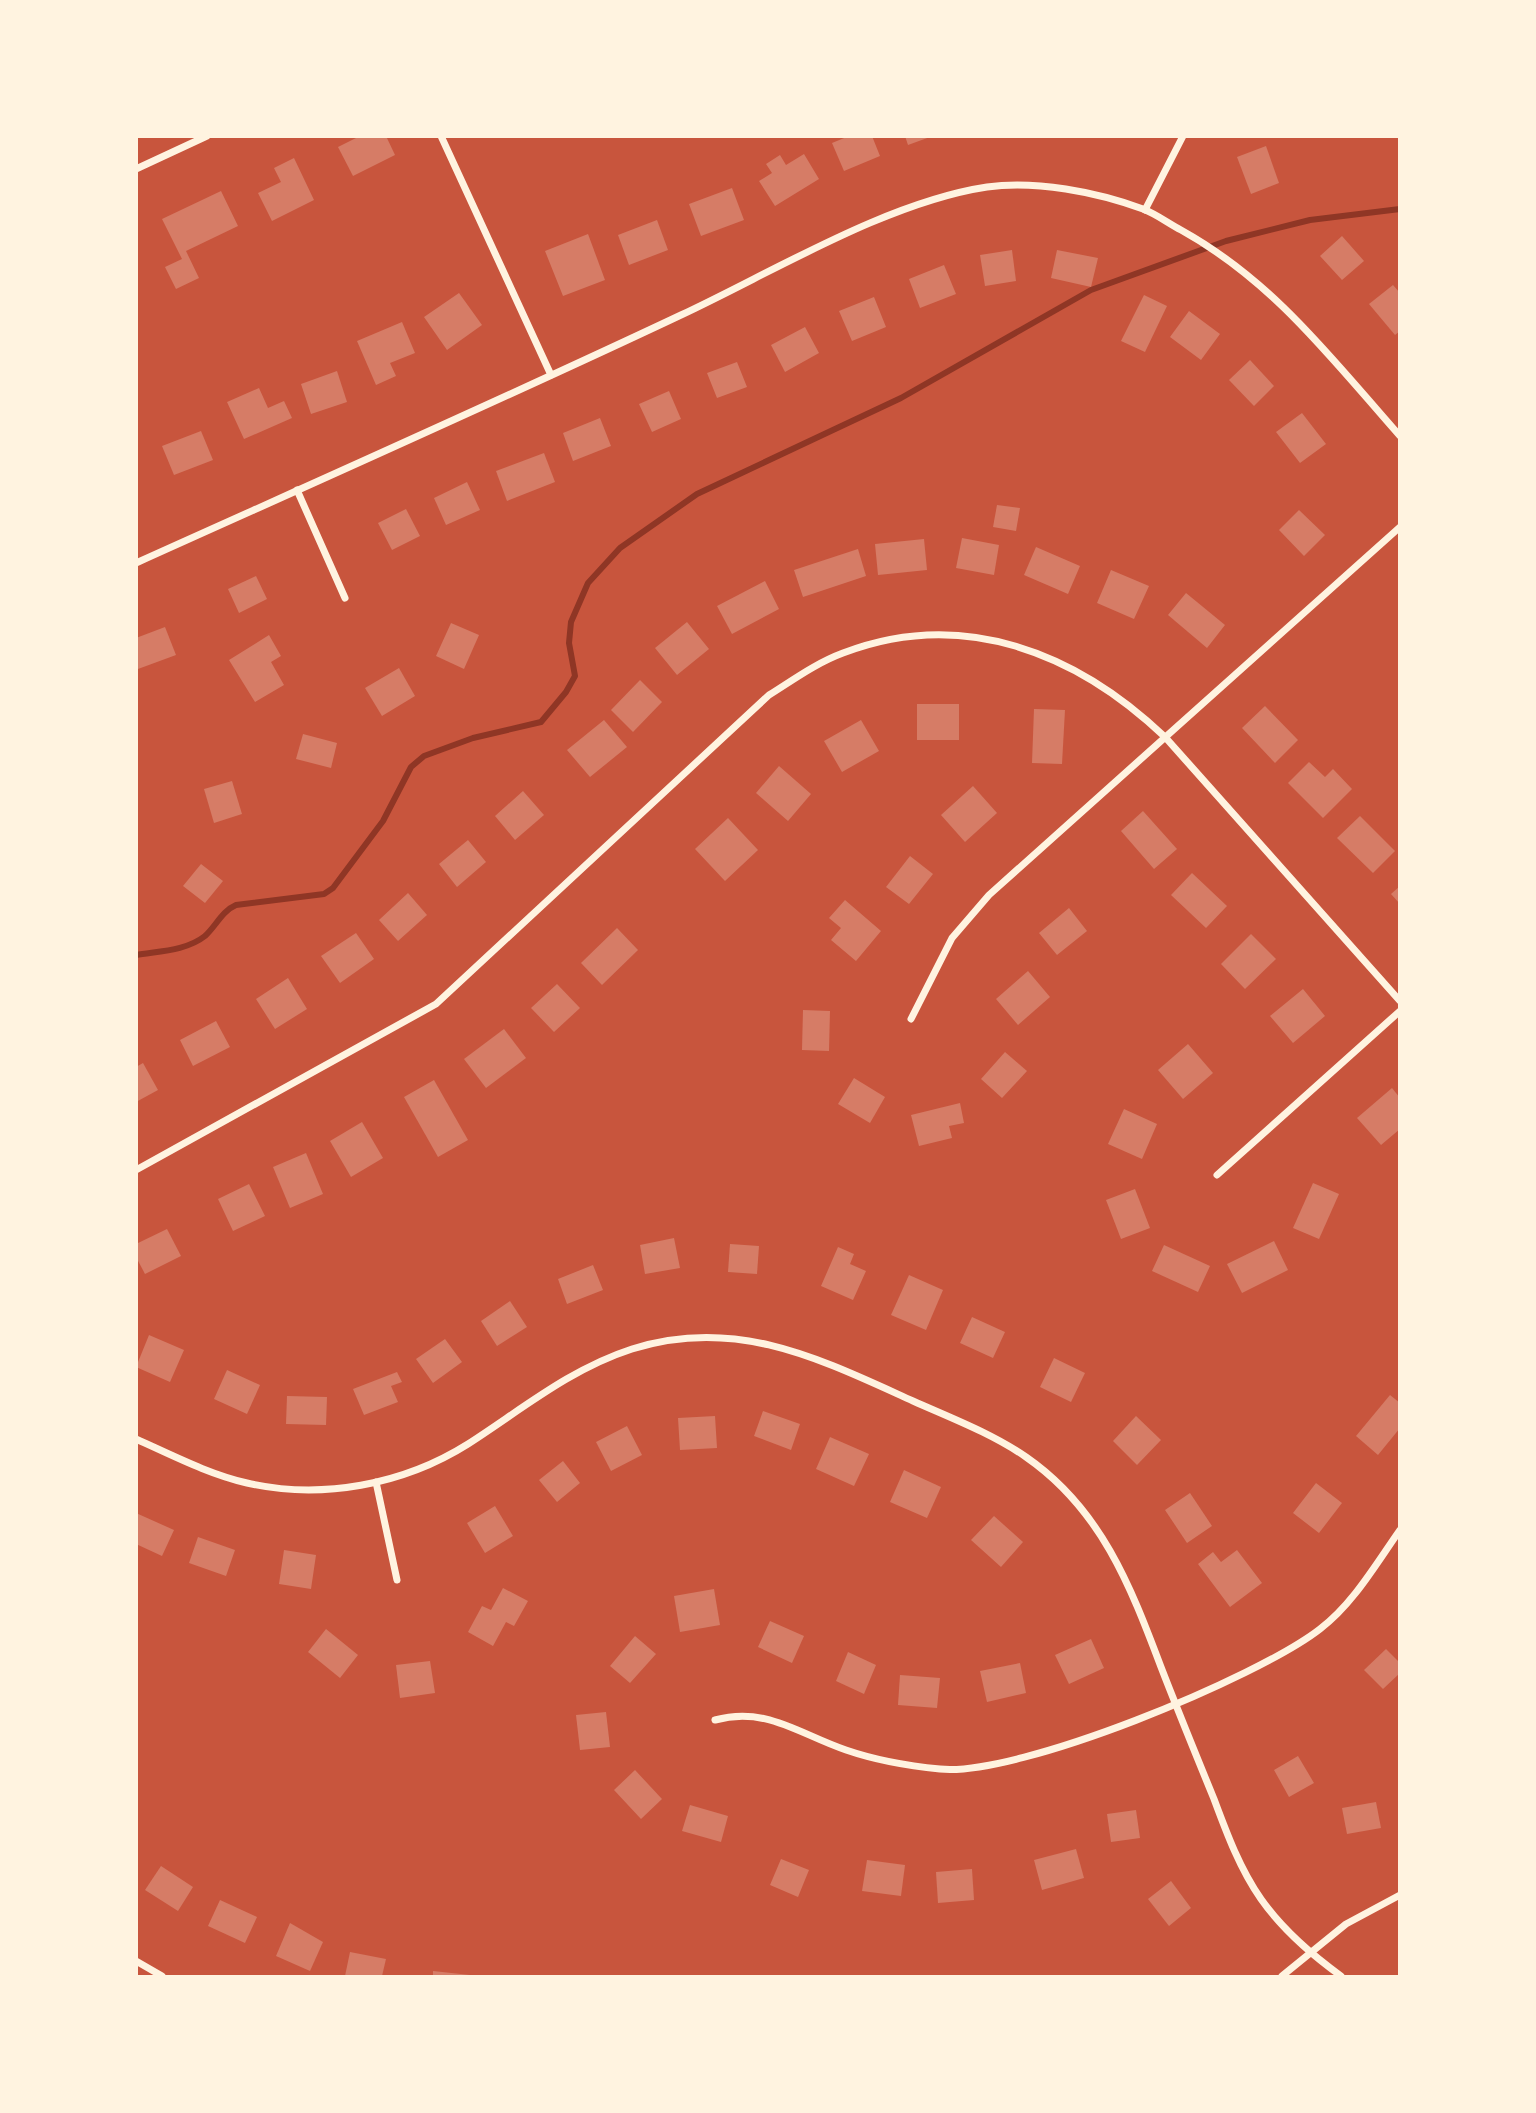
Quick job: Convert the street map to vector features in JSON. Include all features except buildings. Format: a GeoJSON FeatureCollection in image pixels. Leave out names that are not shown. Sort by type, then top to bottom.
{"type":"FeatureCollection","features":[{"type":"Feature","properties":{"kind":"street"},"geometry":{"type":"LineString","coordinates":[[136,169],[207,136]]}},
{"type":"Feature","properties":{"kind":"street"},"geometry":{"type":"LineString","coordinates":[[441,136],[551,375]]}},
{"type":"Feature","properties":{"kind":"street"},"geometry":{"type":"LineString","coordinates":[[1145,210],[1183,136]]}},
{"type":"Feature","properties":{"kind":"street"},"geometry":{"type":"LineString","coordinates":[[136,564],[551,375],[906,209],[987,187],[1035,187],[1066,191],[1145,210],[1211,246],[1271,292],[1399,436]]}},
{"type":"Feature","properties":{"kind":"street"},"geometry":{"type":"LineString","coordinates":[[297,490],[345,598]]}},
{"type":"Feature","properties":{"kind":"street"},"geometry":{"type":"LineString","coordinates":[[911,1019],[940,958],[969,917],[1399,527]]}},
{"type":"Feature","properties":{"kind":"street"},"geometry":{"type":"LineString","coordinates":[[136,1170],[436,1004],[769,695],[818,664],[888,639],[931,634],[998,642],[1073,667],[1124,701],[1165,737],[1399,1001]]}},
{"type":"Feature","properties":{"kind":"street"},"geometry":{"type":"LineString","coordinates":[[1217,1175],[1399,1011]]}},
{"type":"Feature","properties":{"kind":"street"},"geometry":{"type":"LineString","coordinates":[[136,1439],[213,1473],[274,1488],[347,1488],[408,1474],[445,1457],[558,1383],[632,1349],[707,1337],[775,1344],[838,1367],[999,1441],[1047,1473],[1077,1501],[1117,1559],[1246,1875],[1262,1901],[1309,1951],[1341,1976]]}},
{"type":"Feature","properties":{"kind":"street"},"geometry":{"type":"LineString","coordinates":[[376,1482],[397,1580]]}},
{"type":"Feature","properties":{"kind":"street"},"geometry":{"type":"LineString","coordinates":[[715,1720],[737,1714],[754,1715],[847,1751],[941,1769],[965,1769],[1044,1751],[1176,1704],[1290,1651],[1323,1628],[1357,1590],[1399,1530]]}},
{"type":"Feature","properties":{"kind":"street"},"geometry":{"type":"LineString","coordinates":[[1282,1976],[1309,1951],[1346,1924],[1399,1895]]}},
{"type":"Feature","properties":{"kind":"street"},"geometry":{"type":"LineString","coordinates":[[136,1961],[162,1976]]}},
{"type":"Feature","properties":{"kind":"waterway"},"geometry":{"type":"LineString","coordinates":[[136,955],[172,950],[198,941],[236,905],[324,894],[333,888],[383,821],[411,767],[424,756],[473,738],[541,722],[566,692],[575,676],[569,643],[571,622],[588,583],[620,548],[697,494],[901,398],[1091,290],[1226,241],[1310,220],[1400,209]]}}]}
